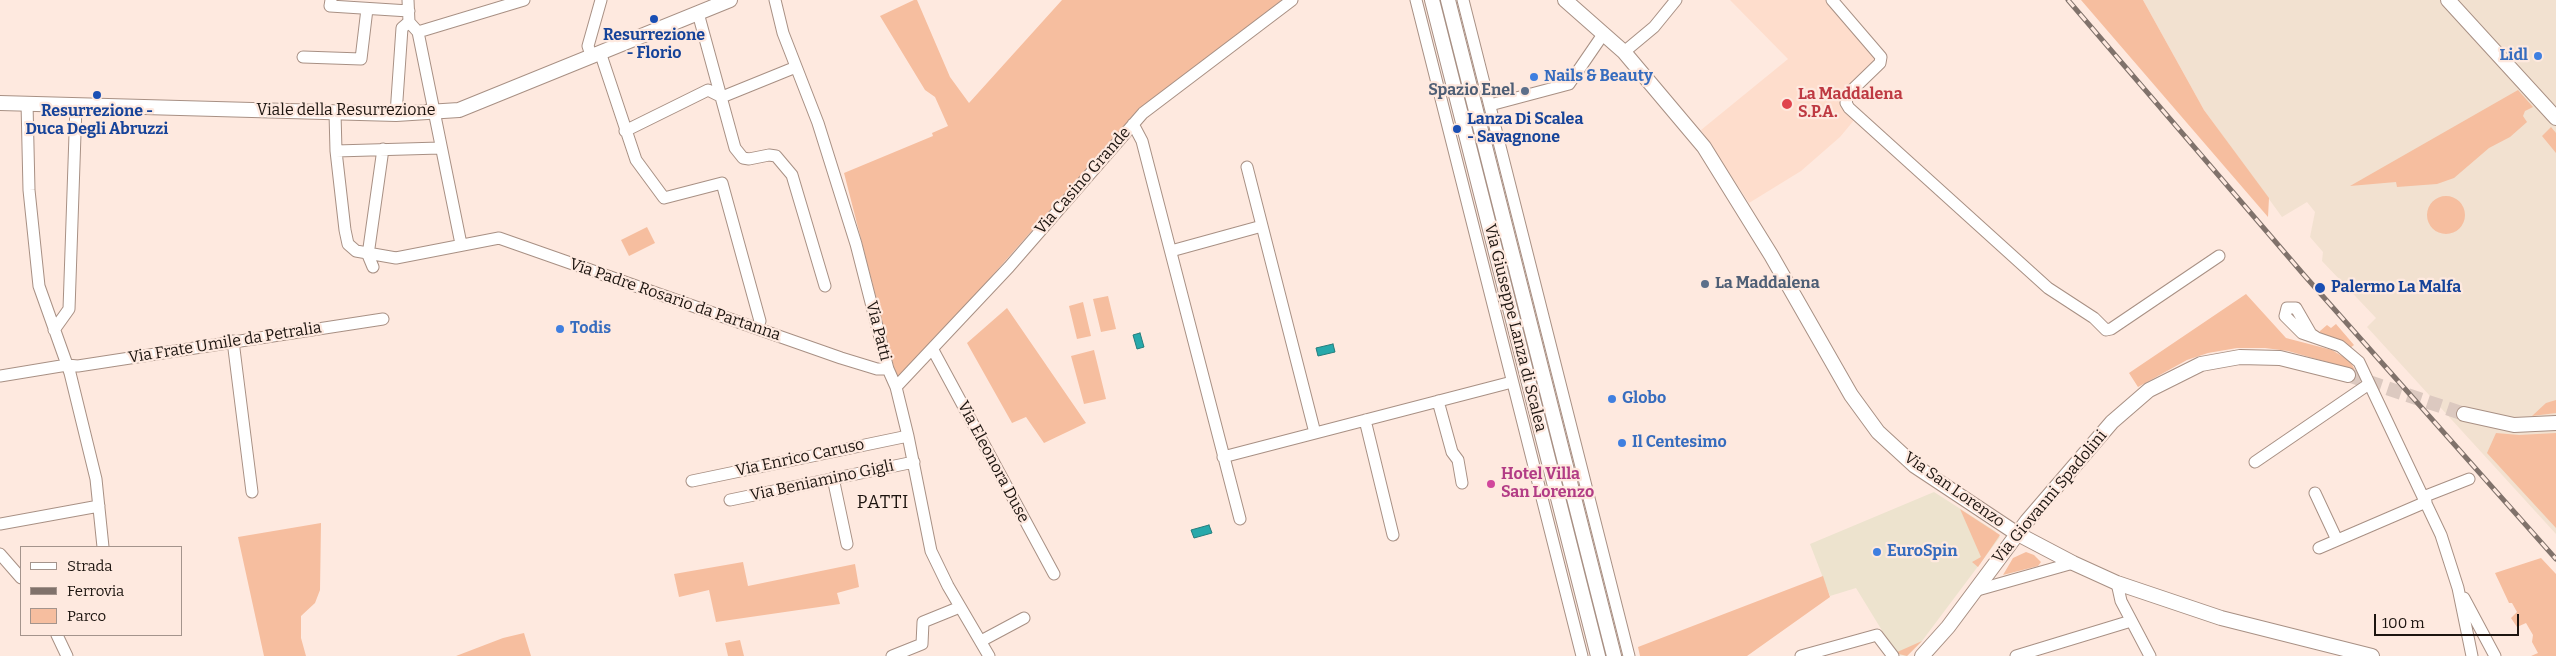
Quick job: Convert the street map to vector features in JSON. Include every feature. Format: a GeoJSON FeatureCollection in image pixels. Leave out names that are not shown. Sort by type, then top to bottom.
{"type":"FeatureCollection","features":[{"type":"Feature","properties":{"kind":"street"},"geometry":{"type":"LineString","coordinates":[[331,0],[330,6],[409,11]]}},
{"type":"Feature","properties":{"kind":"street"},"geometry":{"type":"LineString","coordinates":[[418,32],[524,0]]}},
{"type":"Feature","properties":{"kind":"street"},"geometry":{"type":"LineString","coordinates":[[601,0],[588,46],[595,54],[636,160],[664,198],[722,184],[760,320],[758,328]]}},
{"type":"Feature","properties":{"kind":"street","name":"Viale della Resurrezione"},"geometry":{"type":"LineString","coordinates":[[0,103],[396,114],[436,113],[459,110],[730,0]]}},
{"type":"Feature","properties":{"kind":"street","name":"Via Patti"},"geometry":{"type":"LineString","coordinates":[[776,0],[783,32],[831,160],[856,244],[888,369],[896,387],[908,436],[931,551],[960,607],[989,656]]}},
{"type":"Feature","properties":{"kind":"street","name":"Via Casino Grande"},"geometry":{"type":"LineString","coordinates":[[896,387],[933,350],[1009,267],[1143,113],[1292,0]]}},
{"type":"Feature","properties":{"kind":"street","name":"Via Giuseppe Lanza di Scalea"},"geometry":{"type":"LineString","coordinates":[[1416,0],[1582,656]]}},
{"type":"Feature","properties":{"kind":"street","name":"Via Giuseppe Lanza di Scalea"},"geometry":{"type":"LineString","coordinates":[[1432,0],[1598,656]]}},
{"type":"Feature","properties":{"kind":"street","name":"Via Giuseppe Lanza di Scalea"},"geometry":{"type":"LineString","coordinates":[[1448,0],[1614,656]]}},
{"type":"Feature","properties":{"kind":"street","name":"Via Giuseppe Lanza di Scalea"},"geometry":{"type":"LineString","coordinates":[[1463,0],[1628,656]]}},
{"type":"Feature","properties":{"kind":"street","name":"Via San Lorenzo"},"geometry":{"type":"LineString","coordinates":[[1565,0],[1624,52],[1704,146],[1771,255],[1839,377],[1865,416],[1884,438],[1915,466],[2016,533],[2073,563],[2117,583],[2221,618],[2372,656]]}},
{"type":"Feature","properties":{"kind":"street"},"geometry":{"type":"LineString","coordinates":[[1624,52],[1654,27],[1676,0]]}},
{"type":"Feature","properties":{"kind":"street"},"geometry":{"type":"LineString","coordinates":[[1832,0],[1881,57],[1880,63],[1848,94],[1846,103],[1849,108],[2037,278],[2094,318],[2106,330],[2111,329],[2219,256]]}},
{"type":"Feature","properties":{"kind":"street"},"geometry":{"type":"LineString","coordinates":[[2448,0],[2556,118]]}},
{"type":"Feature","properties":{"kind":"street"},"geometry":{"type":"LineString","coordinates":[[303,57],[361,59],[367,9]]}},
{"type":"Feature","properties":{"kind":"street"},"geometry":{"type":"LineString","coordinates":[[409,11],[418,32],[436,113],[440,148],[461,244]]}},
{"type":"Feature","properties":{"kind":"street"},"geometry":{"type":"LineString","coordinates":[[396,114],[402,28],[409,11]]}},
{"type":"Feature","properties":{"kind":"street"},"geometry":{"type":"LineString","coordinates":[[698,12],[737,152],[749,159],[769,154],[776,156],[792,175],[824,286]]}},
{"type":"Feature","properties":{"kind":"street"},"geometry":{"type":"LineString","coordinates":[[1490,105],[1569,84],[1604,33]]}},
{"type":"Feature","properties":{"kind":"street"},"geometry":{"type":"LineString","coordinates":[[625,131],[708,90],[722,97],[796,67]]}},
{"type":"Feature","properties":{"kind":"street"},"geometry":{"type":"LineString","coordinates":[[27,103],[29,190],[39,286],[67,366],[96,479],[103,546]]}},
{"type":"Feature","properties":{"kind":"street"},"geometry":{"type":"LineString","coordinates":[[54,330],[69,309],[76,105]]}},
{"type":"Feature","properties":{"kind":"street"},"geometry":{"type":"LineString","coordinates":[[335,113],[336,151],[348,244],[356,251],[368,254]]}},
{"type":"Feature","properties":{"kind":"street"},"geometry":{"type":"LineString","coordinates":[[1133,124],[1142,141],[1240,519]]}},
{"type":"Feature","properties":{"kind":"street"},"geometry":{"type":"LineString","coordinates":[[336,151],[440,148]]}},
{"type":"Feature","properties":{"kind":"street"},"geometry":{"type":"LineString","coordinates":[[373,267],[368,254],[383,149]]}},
{"type":"Feature","properties":{"kind":"street"},"geometry":{"type":"LineString","coordinates":[[1247,167],[1315,433]]}},
{"type":"Feature","properties":{"kind":"street"},"geometry":{"type":"LineString","coordinates":[[1171,251],[1262,226]]}},
{"type":"Feature","properties":{"kind":"street","name":"Via Padre Rosario da Partanna"},"geometry":{"type":"LineString","coordinates":[[368,254],[396,258],[499,238],[877,369],[888,369]]}},
{"type":"Feature","properties":{"kind":"street","name":"Via Frate Umile da Petralia"},"geometry":{"type":"LineString","coordinates":[[0,376],[78,366],[383,319]]}},
{"type":"Feature","properties":{"kind":"street"},"geometry":{"type":"LineString","coordinates":[[2317,338],[2340,346],[2352,355],[2369,384],[2441,535],[2458,588],[2472,656]]}},
{"type":"Feature","properties":{"kind":"street"},"geometry":{"type":"LineString","coordinates":[[233,341],[252,492]]}},
{"type":"Feature","properties":{"kind":"street","name":"Via Eleonora Duse"},"geometry":{"type":"LineString","coordinates":[[933,350],[1054,574]]}},
{"type":"Feature","properties":{"kind":"street","name":"Via Giovanni Spadolini"},"geometry":{"type":"LineString","coordinates":[[1922,656],[1974,591],[2016,533],[2122,411],[2139,396],[2170,378],[2201,364],[2219,360],[2260,356],[2300,361],[2348,376]]}},
{"type":"Feature","properties":{"kind":"street"},"geometry":{"type":"LineString","coordinates":[[1223,457],[1512,382]]}},
{"type":"Feature","properties":{"kind":"street"},"geometry":{"type":"LineString","coordinates":[[2255,462],[2369,384]]}},
{"type":"Feature","properties":{"kind":"street"},"geometry":{"type":"LineString","coordinates":[[1438,402],[1452,452],[1458,460],[1462,484]]}},
{"type":"Feature","properties":{"kind":"street"},"geometry":{"type":"LineString","coordinates":[[2464,414],[2514,425],[2556,423]]}},
{"type":"Feature","properties":{"kind":"street"},"geometry":{"type":"LineString","coordinates":[[1365,420],[1393,535]]}},
{"type":"Feature","properties":{"kind":"street","name":"Via Enrico Caruso"},"geometry":{"type":"LineString","coordinates":[[692,481],[908,436]]}},
{"type":"Feature","properties":{"kind":"street","name":"Via Beniamino Gigli"},"geometry":{"type":"LineString","coordinates":[[730,500],[914,462]]}},
{"type":"Feature","properties":{"kind":"street"},"geometry":{"type":"LineString","coordinates":[[833,478],[847,544]]}},
{"type":"Feature","properties":{"kind":"street"},"geometry":{"type":"LineString","coordinates":[[2319,548],[2469,479]]}},
{"type":"Feature","properties":{"kind":"street"},"geometry":{"type":"LineString","coordinates":[[2315,493],[2337,540]]}},
{"type":"Feature","properties":{"kind":"street"},"geometry":{"type":"LineString","coordinates":[[0,524],[99,506]]}},
{"type":"Feature","properties":{"kind":"street"},"geometry":{"type":"LineString","coordinates":[[0,554],[20,577]]}},
{"type":"Feature","properties":{"kind":"street"},"geometry":{"type":"LineString","coordinates":[[1974,591],[2073,563]]}},
{"type":"Feature","properties":{"kind":"street"},"geometry":{"type":"LineString","coordinates":[[2117,583],[2121,602],[2150,656]]}},
{"type":"Feature","properties":{"kind":"street"},"geometry":{"type":"LineString","coordinates":[[2458,588],[2495,656]]}},
{"type":"Feature","properties":{"kind":"street"},"geometry":{"type":"LineString","coordinates":[[892,656],[922,644],[923,622],[960,607]]}},
{"type":"Feature","properties":{"kind":"street"},"geometry":{"type":"LineString","coordinates":[[981,641],[1024,618]]}},
{"type":"Feature","properties":{"kind":"street"},"geometry":{"type":"LineString","coordinates":[[2016,656],[2131,621]]}},
{"type":"Feature","properties":{"kind":"street","name":"Via Giuseppe Lanza di Scalea"},"geometry":{"type":"LineString","coordinates":[[1605,623],[1628,656]]}},
{"type":"Feature","properties":{"kind":"street"},"geometry":{"type":"LineString","coordinates":[[1801,656],[1877,635],[1893,656]]}},
{"type":"Feature","properties":{"kind":"street"},"geometry":{"type":"LineString","coordinates":[[57,636],[67,656]]}},
{"type":"Feature","properties":{"kind":"shaded area","name":"La Maddalena S.P.A."},"geometry":{"type":"Polygon","coordinates":[[[1730,0],[1827,0],[1877,57],[1875,62],[1844,92],[1855,119],[1840,137],[1801,171],[1749,203],[1701,130],[1788,59],[1730,0]]]}},
{"type":"Feature","properties":{"kind":"shaded area"},"geometry":{"type":"Polygon","coordinates":[[[2143,0],[2556,0],[2556,534],[2367,327],[2376,318],[2322,261],[2323,252],[2310,237],[2315,212],[2307,202],[2282,217],[2204,110],[2143,0]]]}},
{"type":"Feature","properties":{"kind":"shaded area"},"geometry":{"type":"Polygon","coordinates":[[[1934,492],[1995,531],[2000,537],[1922,641],[1907,656],[1897,655],[1856,588],[1830,596],[1810,544],[1934,492]]]}},
{"type":"Feature","properties":{"kind":"green space"},"geometry":{"type":"Polygon","coordinates":[[[917,0],[950,77],[969,103],[1062,0],[1285,0],[1140,108],[932,344],[897,379],[844,173],[933,136],[932,133],[948,126],[935,97],[925,90],[880,16],[917,0]]]}},
{"type":"Feature","properties":{"kind":"green space"},"geometry":{"type":"Polygon","coordinates":[[[2081,0],[2143,0],[2204,110],[2269,198],[2268,217],[2081,0]]]}},
{"type":"Feature","properties":{"kind":"green space"},"geometry":{"type":"Polygon","coordinates":[[[2518,90],[2533,107],[2525,111],[2523,116],[2527,122],[2510,137],[2489,148],[2454,178],[2437,184],[2397,187],[2396,182],[2350,186],[2518,90]]]}},
{"type":"Feature","properties":{"kind":"green space"},"geometry":{"type":"Polygon","coordinates":[[[2551,127],[2556,133],[2556,153],[2542,136],[2551,127]]]}},
{"type":"Feature","properties":{"kind":"green space"},"geometry":{"type":"Polygon","coordinates":[[[2446,196],[2459,202],[2465,215],[2459,228],[2446,234],[2433,228],[2427,215],[2433,202],[2446,196]]]}},
{"type":"Feature","properties":{"kind":"green space"},"geometry":{"type":"Polygon","coordinates":[[[647,227],[655,243],[629,256],[621,240],[647,227]]]}},
{"type":"Feature","properties":{"kind":"green space"},"geometry":{"type":"Polygon","coordinates":[[[2246,294],[2286,338],[2332,350],[2350,361],[2355,370],[2288,351],[2265,348],[2237,348],[2208,353],[2187,360],[2138,387],[2129,373],[2246,294]]]}},
{"type":"Feature","properties":{"kind":"green space"},"geometry":{"type":"Polygon","coordinates":[[[1108,296],[1116,329],[1101,332],[1093,299],[1108,296]]]}},
{"type":"Feature","properties":{"kind":"green space"},"geometry":{"type":"Polygon","coordinates":[[[1083,302],[1091,336],[1077,339],[1069,306],[1083,302]]]}},
{"type":"Feature","properties":{"kind":"green space"},"geometry":{"type":"Polygon","coordinates":[[[1007,308],[1086,423],[1044,443],[1026,417],[1012,423],[967,343],[1007,308]]]}},
{"type":"Feature","properties":{"kind":"green space"},"geometry":{"type":"Polygon","coordinates":[[[2336,324],[2354,345],[2350,348],[2320,334],[2320,331],[2327,325],[2331,328],[2336,324]]]}},
{"type":"Feature","properties":{"kind":"green space"},"geometry":{"type":"Polygon","coordinates":[[[1094,350],[1106,399],[1084,404],[1071,356],[1094,350]]]}},
{"type":"Feature","properties":{"kind":"green space"},"geometry":{"type":"Polygon","coordinates":[[[2556,400],[2556,413],[2532,416],[2546,403],[2556,400]]]}},
{"type":"Feature","properties":{"kind":"green space"},"geometry":{"type":"Polygon","coordinates":[[[2496,433],[2519,435],[2556,433],[2556,528],[2487,453],[2496,433]]]}},
{"type":"Feature","properties":{"kind":"green space"},"geometry":{"type":"Polygon","coordinates":[[[1960,509],[2000,535],[1978,567],[1972,562],[1981,557],[1960,509]]]}},
{"type":"Feature","properties":{"kind":"green space"},"geometry":{"type":"Polygon","coordinates":[[[321,523],[320,590],[315,603],[301,616],[301,638],[306,656],[264,656],[238,537],[321,523]]]}},
{"type":"Feature","properties":{"kind":"green space"},"geometry":{"type":"Polygon","coordinates":[[[2026,552],[2034,555],[2041,562],[2038,566],[2003,575],[2013,558],[2026,552]]]}},
{"type":"Feature","properties":{"kind":"green space"},"geometry":{"type":"Polygon","coordinates":[[[2541,558],[2556,574],[2556,656],[2531,656],[2538,653],[2532,642],[2533,635],[2526,623],[2517,627],[2511,618],[2517,612],[2512,603],[2509,603],[2495,573],[2541,558]]]}},
{"type":"Feature","properties":{"kind":"green space"},"geometry":{"type":"Polygon","coordinates":[[[743,562],[748,586],[855,564],[859,587],[837,593],[840,604],[716,622],[709,590],[679,597],[674,574],[743,562]]]}},
{"type":"Feature","properties":{"kind":"green space"},"geometry":{"type":"Polygon","coordinates":[[[1823,576],[1830,597],[1747,656],[1640,656],[1638,647],[1823,576]]]}},
{"type":"Feature","properties":{"kind":"green space"},"geometry":{"type":"Polygon","coordinates":[[[524,633],[531,656],[456,656],[503,638],[524,633]]]}},
{"type":"Feature","properties":{"kind":"green space"},"geometry":{"type":"Polygon","coordinates":[[[740,640],[744,656],[728,656],[725,643],[740,640]]]}},
{"type":"Feature","properties":{"kind":"green space"},"geometry":{"type":"Polygon","coordinates":[[[1922,641],[1907,656],[1895,653],[1922,641]]]}},
{"type":"Feature","properties":{"kind":"water"},"geometry":{"type":"Polygon","coordinates":[[[1140,333],[1144,347],[1137,349],[1133,335],[1140,333]]]}},
{"type":"Feature","properties":{"kind":"water"},"geometry":{"type":"Polygon","coordinates":[[[1333,344],[1335,352],[1318,356],[1316,348],[1333,344]]]}},
{"type":"Feature","properties":{"kind":"water"},"geometry":{"type":"Polygon","coordinates":[[[1209,525],[1212,533],[1194,538],[1191,530],[1209,525]]]}},
{"type":"Feature","properties":{"kind":"tunnel"},"geometry":{"type":"LineString","coordinates":[[2348,375],[2464,414]]}},
{"type":"Feature","properties":{"kind":"railway"},"geometry":{"type":"LineString","coordinates":[[2068,0],[2304,275],[2556,559]]}},
{"type":"Feature","properties":{"kind":"place","name":"Resurrezione - Florio"},"geometry":{"type":"Point","coordinates":[654,19]}},
{"type":"Feature","properties":{"kind":"place","name":"Lidl"},"geometry":{"type":"Point","coordinates":[2538,56]}},
{"type":"Feature","properties":{"kind":"place","name":"Nails & Beauty"},"geometry":{"type":"Point","coordinates":[1534,77]}},
{"type":"Feature","properties":{"kind":"place","name":"Spazio Enel"},"geometry":{"type":"Point","coordinates":[1525,91]}},
{"type":"Feature","properties":{"kind":"place","name":"Resurrezione - Duca Degli Abruzzi"},"geometry":{"type":"Point","coordinates":[97,95]}},
{"type":"Feature","properties":{"kind":"place","name":"La Maddalena S.P.A."},"geometry":{"type":"Point","coordinates":[1787,104]}},
{"type":"Feature","properties":{"kind":"place","name":"Lanza Di Scalea - Savagnone"},"geometry":{"type":"Point","coordinates":[1457,129]}},
{"type":"Feature","properties":{"kind":"place","name":"La Maddalena"},"geometry":{"type":"Point","coordinates":[1705,284]}},
{"type":"Feature","properties":{"kind":"place","name":"Palermo La Malfa"},"geometry":{"type":"Point","coordinates":[2320,288]}},
{"type":"Feature","properties":{"kind":"place","name":"Todis"},"geometry":{"type":"Point","coordinates":[560,329]}},
{"type":"Feature","properties":{"kind":"place","name":"Globo"},"geometry":{"type":"Point","coordinates":[1612,399]}},
{"type":"Feature","properties":{"kind":"place","name":"Il Centesimo"},"geometry":{"type":"Point","coordinates":[1622,443]}},
{"type":"Feature","properties":{"kind":"place","name":"Hotel Villa San Lorenzo"},"geometry":{"type":"Point","coordinates":[1491,484]}},
{"type":"Feature","properties":{"kind":"place","name":"EuroSpin"},"geometry":{"type":"Point","coordinates":[1877,552]}},
{"type":"Feature","properties":{"kind":"district","name":"PATTI"},"geometry":{"type":"Point","coordinates":[883,503]}}]}
